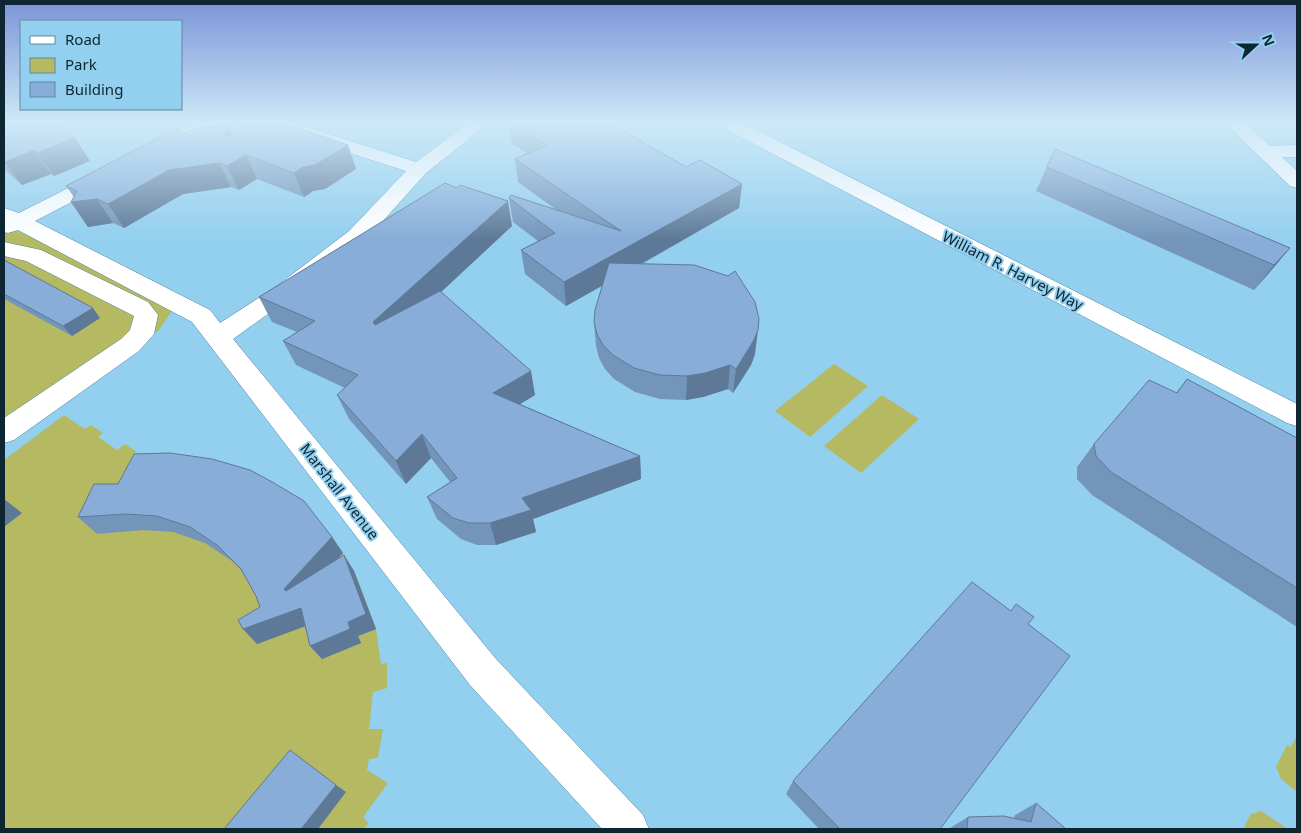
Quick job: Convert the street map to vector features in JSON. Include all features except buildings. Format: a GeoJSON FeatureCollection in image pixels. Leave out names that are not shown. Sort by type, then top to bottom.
{"type":"FeatureCollection","features":[{"type":"Feature","properties":{"kind":"street"},"geometry":{"type":"LineString","coordinates":[[398,162],[420,169]]}},
{"type":"Feature","properties":{"kind":"street"},"geometry":{"type":"LineString","coordinates":[[218,337],[285,291],[358,236],[420,169],[429,162]]}},
{"type":"Feature","properties":{"kind":"street","name":"William R. Harvey Way"},"geometry":{"type":"LineString","coordinates":[[803,162],[1297,416]]}},
{"type":"Feature","properties":{"kind":"street"},"geometry":{"type":"LineString","coordinates":[[1275,162],[1297,182]]}},
{"type":"Feature","properties":{"kind":"street"},"geometry":{"type":"LineString","coordinates":[[9,222],[122,168]]}},
{"type":"Feature","properties":{"kind":"street","name":"Marshall Avenue"},"geometry":{"type":"LineString","coordinates":[[9,222],[201,316],[483,672],[629,829]]}},
{"type":"Feature","properties":{"kind":"street"},"geometry":{"type":"LineString","coordinates":[[4,249],[33,255],[140,308],[146,316],[142,334],[130,345],[4,432]]}},
{"type":"Feature","properties":{"kind":"green space"},"geometry":{"type":"Polygon","coordinates":[[[4,224],[174,308],[159,330],[4,438],[4,224]]]}},
{"type":"Feature","properties":{"kind":"green space"},"geometry":{"type":"Polygon","coordinates":[[[834,364],[868,386],[810,437],[775,411],[834,364]]]}},
{"type":"Feature","properties":{"kind":"green space"},"geometry":{"type":"Polygon","coordinates":[[[882,395],[919,419],[861,473],[824,446],[882,395]]]}},
{"type":"Feature","properties":{"kind":"green space"},"geometry":{"type":"Polygon","coordinates":[[[64,415],[85,429],[91,425],[103,433],[98,437],[117,450],[125,444],[137,452],[132,456],[149,471],[315,517],[335,541],[356,575],[376,629],[381,664],[387,663],[387,688],[373,692],[369,729],[383,729],[378,758],[369,759],[367,770],[388,783],[363,817],[369,823],[364,829],[4,829],[4,460],[64,415]]]}},
{"type":"Feature","properties":{"kind":"green space"},"geometry":{"type":"Polygon","coordinates":[[[1297,735],[1297,792],[1281,779],[1276,767],[1287,745],[1291,747],[1297,735]]]}},
{"type":"Feature","properties":{"kind":"green space"},"geometry":{"type":"Polygon","coordinates":[[[1261,811],[1288,829],[1243,829],[1251,814],[1261,811]]]}}]}
